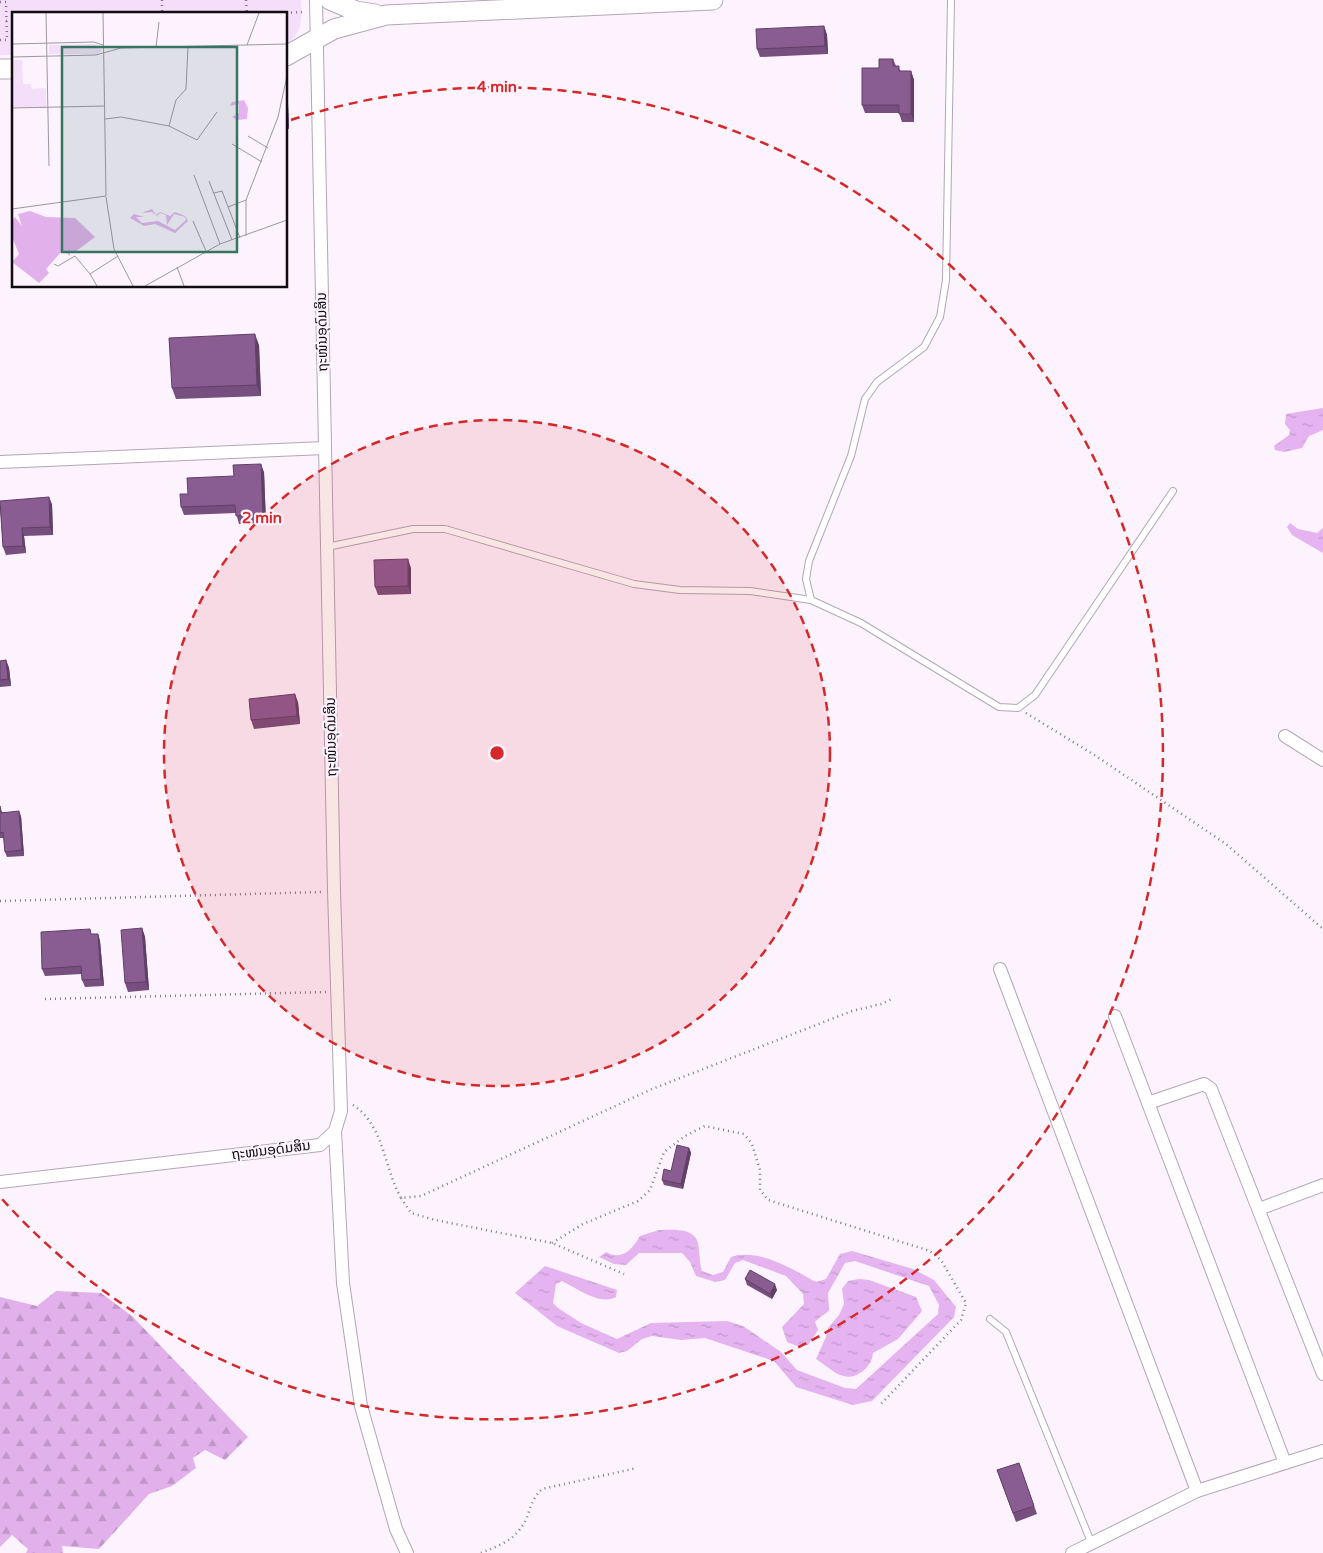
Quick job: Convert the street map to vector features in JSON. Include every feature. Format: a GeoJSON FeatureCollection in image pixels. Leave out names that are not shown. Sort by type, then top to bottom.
{"type":"FeatureCollection","features":[{"type":"Feature","properties":{"kind":"street"},"geometry":{"type":"LineString","coordinates":[[288,55],[334,29],[386,16],[713,0]]}},
{"type":"Feature","properties":{"kind":"street"},"geometry":{"type":"LineString","coordinates":[[321,4],[386,16]]}},
{"type":"Feature","properties":{"kind":"street","name":"ຖະໜົນອຸດົມສິນ"},"geometry":{"type":"LineString","coordinates":[[0,1182],[320,1144],[335,1130],[341,1111],[334,891],[316,38],[321,4]]}},
{"type":"Feature","properties":{"kind":"street"},"geometry":{"type":"LineString","coordinates":[[0,462],[324,448]]}},
{"type":"Feature","properties":{"kind":"street"},"geometry":{"type":"LineString","coordinates":[[1285,736],[1323,760]]}},
{"type":"Feature","properties":{"kind":"street"},"geometry":{"type":"LineString","coordinates":[[1000,969],[1197,1491]]}},
{"type":"Feature","properties":{"kind":"street"},"geometry":{"type":"LineString","coordinates":[[1115,1016],[1285,1463]]}},
{"type":"Feature","properties":{"kind":"street"},"geometry":{"type":"LineString","coordinates":[[1148,1103],[1204,1084],[1212,1089],[1323,1374]]}},
{"type":"Feature","properties":{"kind":"street"},"geometry":{"type":"LineString","coordinates":[[335,1130],[343,1283],[361,1406],[396,1529],[407,1553]]}},
{"type":"Feature","properties":{"kind":"street"},"geometry":{"type":"LineString","coordinates":[[1259,1209],[1323,1185]]}},
{"type":"Feature","properties":{"kind":"street"},"geometry":{"type":"LineString","coordinates":[[1072,1553],[1197,1491],[1323,1451]]}},
{"type":"Feature","properties":{"kind":"lane"},"geometry":{"type":"LineString","coordinates":[[811,600],[806,579],[809,561],[851,456],[865,399],[877,382],[924,347],[940,317],[946,280],[951,0]]}},
{"type":"Feature","properties":{"kind":"lane"},"geometry":{"type":"LineString","coordinates":[[327,547],[412,529],[445,530],[634,584],[680,590],[750,591],[811,600],[861,623],[999,707],[1018,708],[1035,695],[1173,491]]}},
{"type":"Feature","properties":{"kind":"lane"},"geometry":{"type":"LineString","coordinates":[[990,1319],[1006,1332],[1091,1542]]}},
{"type":"Feature","properties":{"kind":"path"},"geometry":{"type":"LineString","coordinates":[[0,2],[6,2],[7,40],[0,40]]}},
{"type":"Feature","properties":{"kind":"path"},"geometry":{"type":"LineString","coordinates":[[265,12],[321,4]]}},
{"type":"Feature","properties":{"kind":"path"},"geometry":{"type":"LineString","coordinates":[[6,21],[12,21]]}},
{"type":"Feature","properties":{"kind":"path"},"geometry":{"type":"LineString","coordinates":[[1018,708],[1096,756],[1226,844],[1323,930]]}},
{"type":"Feature","properties":{"kind":"path"},"geometry":{"type":"LineString","coordinates":[[0,901],[334,891]]}},
{"type":"Feature","properties":{"kind":"path"},"geometry":{"type":"LineString","coordinates":[[45,999],[337,992]]}},
{"type":"Feature","properties":{"kind":"path"},"geometry":{"type":"LineString","coordinates":[[401,1198],[420,1196],[652,1089],[852,1011],[881,1004],[892,999]]}},
{"type":"Feature","properties":{"kind":"path"},"geometry":{"type":"LineString","coordinates":[[341,1098],[364,1112],[379,1136],[395,1186],[411,1213],[434,1220],[552,1243],[624,1274]]}},
{"type":"Feature","properties":{"kind":"path"},"geometry":{"type":"LineString","coordinates":[[552,1243],[583,1224],[638,1200],[650,1190],[664,1152],[685,1136],[705,1126],[744,1134],[752,1144],[760,1170],[760,1190],[768,1200],[930,1251],[941,1260],[966,1303],[961,1320],[880,1405]]}},
{"type":"Feature","properties":{"kind":"path"},"geometry":{"type":"LineString","coordinates":[[481,1553],[510,1540],[521,1528],[533,1497],[542,1489],[637,1468]]}},
{"type":"Feature","properties":{"kind":"green space"},"geometry":{"type":"Polygon","coordinates":[[[56,1291],[101,1293],[132,1316],[248,1437],[225,1460],[205,1450],[193,1458],[196,1468],[172,1486],[149,1494],[99,1549],[62,1546],[63,1553],[26,1553],[28,1549],[12,1535],[0,1547],[0,1297],[37,1306],[56,1291]]]}},
{"type":"Feature","properties":{"kind":"shaded area"},"geometry":{"type":"Polygon","coordinates":[[[0,0],[301,0],[299,30],[288,43],[288,12],[12,12],[12,55],[0,55],[0,0]]]}},
{"type":"Feature","properties":{"kind":"water"},"geometry":{"type":"Polygon","coordinates":[[[1323,408],[1323,430],[1309,436],[1302,448],[1284,452],[1275,450],[1274,446],[1289,435],[1290,430],[1285,424],[1286,414],[1323,408]]]}},
{"type":"Feature","properties":{"kind":"water"},"geometry":{"type":"Polygon","coordinates":[[[1290,523],[1298,529],[1317,533],[1323,528],[1323,553],[1292,535],[1287,527],[1290,523]]]}},
{"type":"Feature","properties":{"kind":"water"},"geometry":{"type":"Polygon","coordinates":[[[659,1230],[681,1230],[692,1234],[698,1243],[702,1271],[713,1275],[723,1272],[731,1257],[753,1255],[775,1261],[816,1282],[826,1279],[840,1254],[852,1251],[913,1269],[934,1280],[956,1307],[954,1317],[872,1401],[853,1405],[796,1387],[774,1361],[705,1338],[681,1340],[652,1336],[642,1339],[627,1351],[619,1353],[557,1326],[515,1293],[545,1266],[617,1290],[616,1297],[609,1299],[595,1298],[562,1281],[556,1284],[553,1303],[581,1323],[617,1339],[651,1323],[727,1321],[743,1326],[781,1352],[797,1370],[845,1388],[856,1389],[938,1314],[939,1305],[929,1286],[855,1261],[845,1263],[828,1293],[829,1311],[815,1322],[818,1330],[808,1345],[797,1346],[787,1342],[782,1327],[804,1304],[803,1294],[786,1276],[743,1260],[735,1263],[725,1280],[715,1282],[696,1276],[690,1262],[682,1253],[639,1253],[626,1265],[614,1264],[599,1257],[606,1252],[617,1255],[622,1254],[634,1245],[640,1236],[659,1230]]]}},
{"type":"Feature","properties":{"kind":"water"},"geometry":{"type":"Polygon","coordinates":[[[869,1280],[916,1297],[922,1311],[898,1339],[873,1353],[870,1362],[864,1370],[851,1377],[839,1375],[816,1359],[828,1328],[839,1315],[844,1304],[842,1289],[848,1281],[869,1280]]]}},
{"type":"Feature","properties":{"kind":"building"},"geometry":{"type":"Polygon","coordinates":[[[824,26],[825,46],[757,49],[756,29],[824,26]]]}},
{"type":"Feature","properties":{"kind":"building"},"geometry":{"type":"Polygon","coordinates":[[[879,59],[893,59],[893,66],[899,66],[899,71],[911,71],[911,114],[899,114],[899,105],[862,105],[862,68],[879,68],[879,59]]]}},
{"type":"Feature","properties":{"kind":"building"},"geometry":{"type":"Polygon","coordinates":[[[255,334],[257,385],[172,388],[169,338],[255,334]]]}},
{"type":"Feature","properties":{"kind":"building"},"geometry":{"type":"Polygon","coordinates":[[[261,464],[263,514],[236,516],[235,505],[181,507],[180,494],[188,494],[187,478],[234,476],[233,465],[261,464]]]}},
{"type":"Feature","properties":{"kind":"building"},"geometry":{"type":"Polygon","coordinates":[[[49,497],[50,527],[22,528],[23,546],[3,547],[0,501],[49,497]]]}},
{"type":"Feature","properties":{"kind":"building"},"geometry":{"type":"Polygon","coordinates":[[[408,559],[408,586],[375,587],[374,560],[408,559]]]}},
{"type":"Feature","properties":{"kind":"building"},"geometry":{"type":"Polygon","coordinates":[[[6,660],[8,679],[0,680],[0,661],[6,660]]]}},
{"type":"Feature","properties":{"kind":"building"},"geometry":{"type":"Polygon","coordinates":[[[295,694],[297,716],[251,720],[249,699],[295,694]]]}},
{"type":"Feature","properties":{"kind":"building"},"geometry":{"type":"Polygon","coordinates":[[[0,806],[1,813],[19,811],[22,850],[5,852],[3,832],[0,833],[0,806]]]}},
{"type":"Feature","properties":{"kind":"building"},"geometry":{"type":"Polygon","coordinates":[[[142,928],[146,982],[125,983],[121,930],[142,928]]]}},
{"type":"Feature","properties":{"kind":"building"},"geometry":{"type":"Polygon","coordinates":[[[90,929],[91,934],[98,934],[101,979],[82,980],[81,966],[42,969],[41,932],[90,929]]]}},
{"type":"Feature","properties":{"kind":"building"},"geometry":{"type":"Polygon","coordinates":[[[677,1145],[689,1148],[681,1184],[662,1180],[664,1169],[671,1171],[677,1145]]]}},
{"type":"Feature","properties":{"kind":"building"},"geometry":{"type":"Polygon","coordinates":[[[750,1270],[775,1284],[770,1294],[745,1279],[750,1270]]]}},
{"type":"Feature","properties":{"kind":"building"},"geometry":{"type":"Polygon","coordinates":[[[1019,1463],[1034,1506],[1013,1513],[997,1470],[1019,1463]]]}}]}
